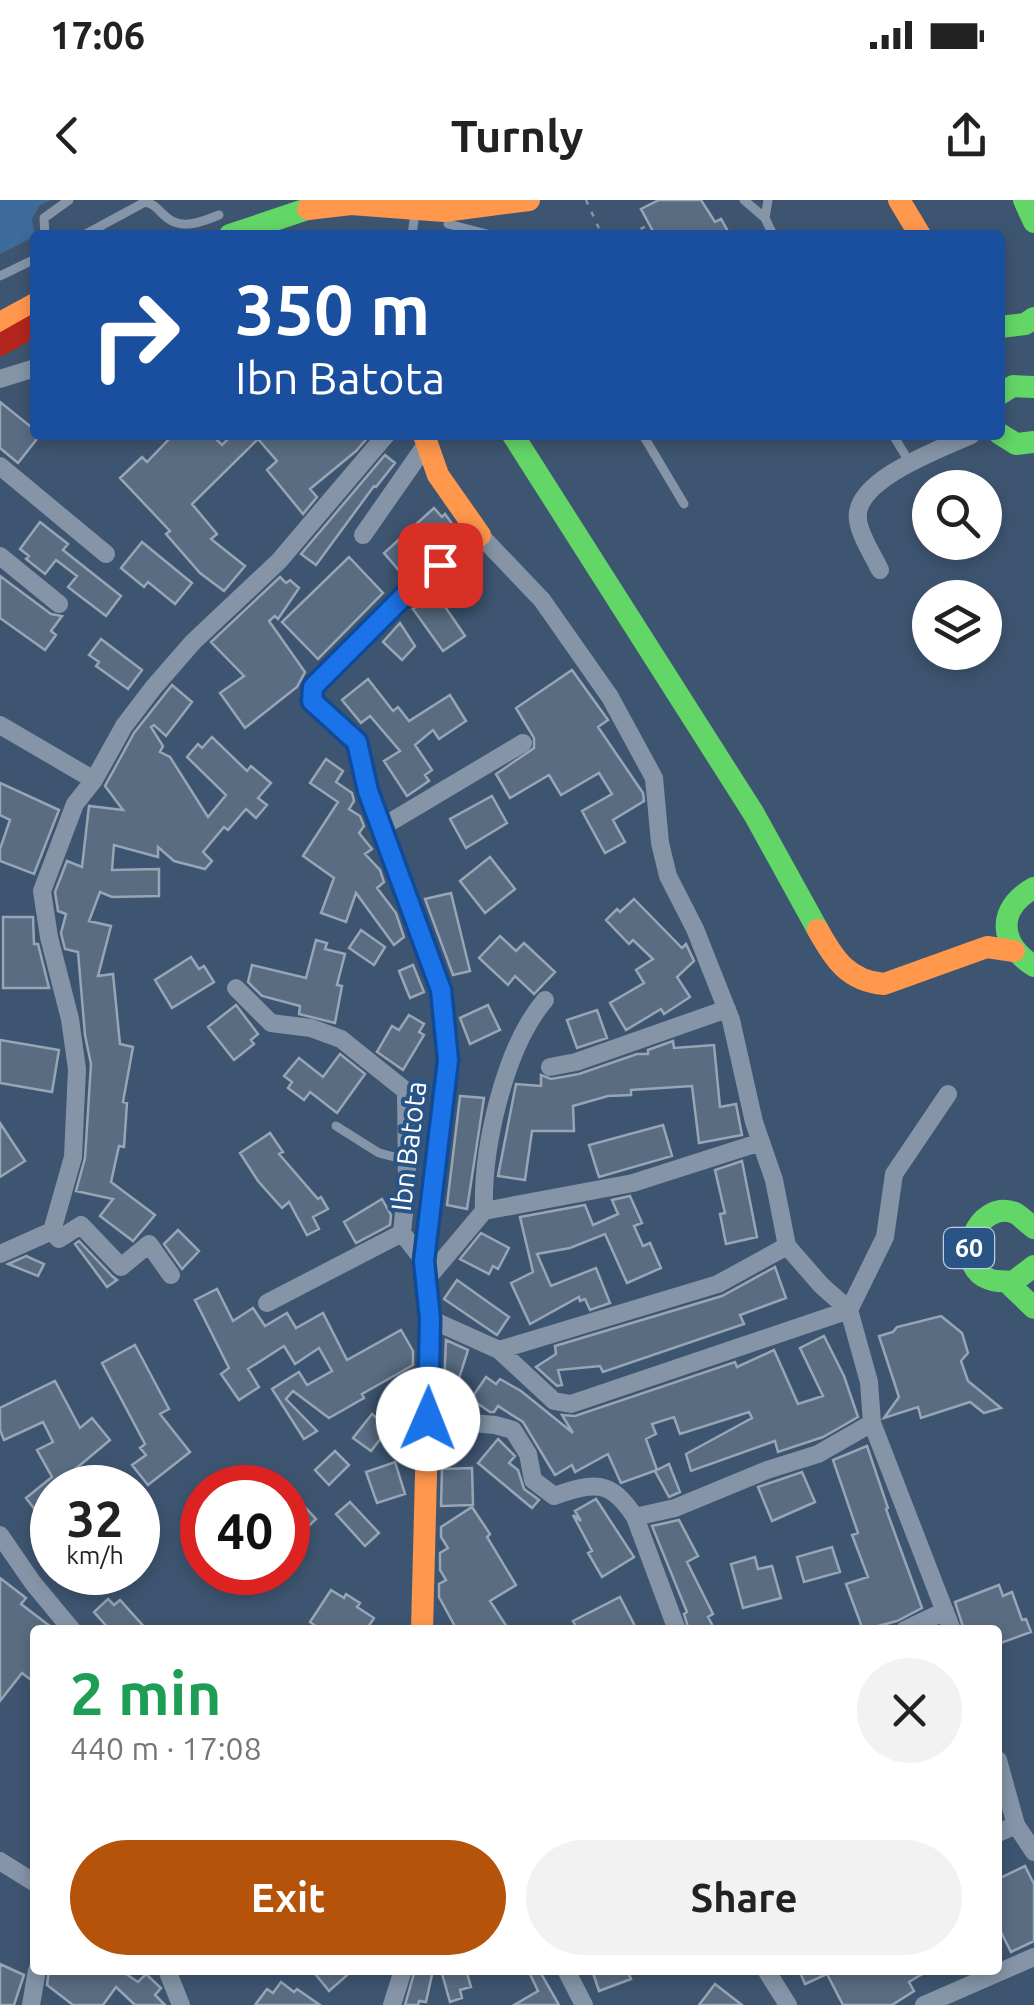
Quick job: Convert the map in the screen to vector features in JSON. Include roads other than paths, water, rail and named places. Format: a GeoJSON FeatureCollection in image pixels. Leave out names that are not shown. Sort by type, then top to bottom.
{"type":"FeatureCollection","features":[{"type":"Feature","properties":{"kind":"main road"},"geometry":{"type":"LineString","coordinates":[[225,225],[333,200]]}},
{"type":"Feature","properties":{"kind":"main road"},"geometry":{"type":"LineString","coordinates":[[308,208],[351,204],[474,210],[529,200]]}},
{"type":"Feature","properties":{"kind":"main road"},"geometry":{"type":"LineString","coordinates":[[880,200],[897,230]]}},
{"type":"Feature","properties":{"kind":"main road"},"geometry":{"type":"LineString","coordinates":[[900,200],[917,230]]}},
{"type":"Feature","properties":{"kind":"main road"},"geometry":{"type":"LineString","coordinates":[[1024,200],[1034,222]]}},
{"type":"Feature","properties":{"kind":"main road"},"geometry":{"type":"LineString","coordinates":[[0,323],[30,307]]}},
{"type":"Feature","properties":{"kind":"main road"},"geometry":{"type":"LineString","coordinates":[[1005,326],[1025,324],[1034,318]]}},
{"type":"Feature","properties":{"kind":"main road"},"geometry":{"type":"LineString","coordinates":[[0,344],[30,328]]}},
{"type":"Feature","properties":{"kind":"main road"},"geometry":{"type":"LineString","coordinates":[[424,440],[440,477],[480,535]]}},
{"type":"Feature","properties":{"kind":"main road"},"geometry":{"type":"LineString","coordinates":[[516,440],[781,859],[838,963],[856,978],[881,976],[987,947],[1014,952],[1034,966]]}},
{"type":"Feature","properties":{"kind":"main road","name":"Ibn Batota"},"geometry":{"type":"LineString","coordinates":[[422,1625],[430,1319],[425,1270],[448,1060],[441,990],[368,791],[357,742],[312,701],[313,687],[414,586],[480,535]]}},
{"type":"Feature","properties":{"kind":"main road"},"geometry":{"type":"LineString","coordinates":[[914,965],[984,931],[1031,888]]}},
{"type":"Feature","properties":{"kind":"main road"},"geometry":{"type":"LineString","coordinates":[[1008,912],[1007,939],[1014,952]]}},
{"type":"Feature","properties":{"kind":"main road","name":"60"},"geometry":{"type":"LineString","coordinates":[[1028,1214],[1006,1212],[985,1217],[976,1224],[968,1245],[974,1266],[991,1280],[1007,1282],[1033,1273]]}},
{"type":"Feature","properties":{"kind":"main road","name":"60"},"geometry":{"type":"LineString","coordinates":[[1007,1282],[1034,1308]]}},
{"type":"Feature","properties":{"kind":"street"},"geometry":{"type":"LineString","coordinates":[[0,379],[30,370]]}},
{"type":"Feature","properties":{"kind":"street"},"geometry":{"type":"LineString","coordinates":[[52,1232],[73,1157],[77,1069],[42,891],[75,804],[152,688],[193,642],[279,561],[382,440]]}},
{"type":"Feature","properties":{"kind":"street"},"geometry":{"type":"LineString","coordinates":[[362,536],[424,440]]}},
{"type":"Feature","properties":{"kind":"street"},"geometry":{"type":"LineString","coordinates":[[880,570],[858,522],[863,494],[911,464],[961,440]]}},
{"type":"Feature","properties":{"kind":"street"},"geometry":{"type":"LineString","coordinates":[[0,466],[106,554]]}},
{"type":"Feature","properties":{"kind":"street"},"geometry":{"type":"LineString","coordinates":[[480,535],[542,600],[610,698],[654,778],[660,843],[668,876],[695,929],[726,1008],[760,1142],[774,1180],[787,1246],[821,1285],[850,1310],[870,1382],[872,1423],[950,1625]]}},
{"type":"Feature","properties":{"kind":"street"},"geometry":{"type":"LineString","coordinates":[[0,556],[59,604]]}},
{"type":"Feature","properties":{"kind":"street"},"geometry":{"type":"LineString","coordinates":[[0,725],[94,780]]}},
{"type":"Feature","properties":{"kind":"street"},"geometry":{"type":"LineString","coordinates":[[382,826],[523,743]]}},
{"type":"Feature","properties":{"kind":"street"},"geometry":{"type":"LineString","coordinates":[[236,988],[272,1023],[311,1028],[341,1039],[406,1091],[407,1181],[402,1233],[425,1270],[484,1211],[633,1183],[760,1142]]}},
{"type":"Feature","properties":{"kind":"street"},"geometry":{"type":"LineString","coordinates":[[484,1211],[486,1169],[508,1069],[533,1014],[545,1000]]}},
{"type":"Feature","properties":{"kind":"street"},"geometry":{"type":"LineString","coordinates":[[550,1066],[576,1062],[726,1008]]}},
{"type":"Feature","properties":{"kind":"street"},"geometry":{"type":"LineString","coordinates":[[430,1319],[498,1350],[554,1401],[572,1404],[850,1310],[885,1238],[894,1174],[948,1094]]}},
{"type":"Feature","properties":{"kind":"street"},"geometry":{"type":"LineString","coordinates":[[52,1232],[59,1239],[82,1225],[121,1268],[149,1244],[171,1274]]}},
{"type":"Feature","properties":{"kind":"street"},"geometry":{"type":"LineString","coordinates":[[0,1252],[52,1232]]}},
{"type":"Feature","properties":{"kind":"street"},"geometry":{"type":"LineString","coordinates":[[266,1302],[402,1233]]}},
{"type":"Feature","properties":{"kind":"street"},"geometry":{"type":"LineString","coordinates":[[498,1350],[718,1284],[787,1246]]}},
{"type":"Feature","properties":{"kind":"street"},"geometry":{"type":"LineString","coordinates":[[428,1419],[495,1424],[513,1430],[528,1454],[533,1480],[554,1496],[598,1486],[620,1494],[636,1517],[675,1625]]}},
{"type":"Feature","properties":{"kind":"street"},"geometry":{"type":"LineString","coordinates":[[636,1517],[675,1508],[767,1470],[818,1454],[872,1423]]}},
{"type":"Feature","properties":{"kind":"street"},"geometry":{"type":"LineString","coordinates":[[0,1535],[32,1583],[68,1625]]}},
{"type":"Feature","properties":{"kind":"street"},"geometry":{"type":"LineString","coordinates":[[915,1625],[945,1611]]}},
{"type":"Feature","properties":{"kind":"street"},"geometry":{"type":"LineString","coordinates":[[1002,1774],[1016,1825],[1034,1852]]}},
{"type":"Feature","properties":{"kind":"street"},"geometry":{"type":"LineString","coordinates":[[1002,1831],[1016,1825]]}},
{"type":"Feature","properties":{"kind":"street"},"geometry":{"type":"LineString","coordinates":[[0,1861],[30,1880]]}},
{"type":"Feature","properties":{"kind":"street"},"geometry":{"type":"LineString","coordinates":[[1002,1970],[1034,1956]]}},
{"type":"Feature","properties":{"kind":"street"},"geometry":{"type":"LineString","coordinates":[[31,2005],[36,1975]]}},
{"type":"Feature","properties":{"kind":"street"},"geometry":{"type":"LineString","coordinates":[[169,1975],[181,2005]]}},
{"type":"Feature","properties":{"kind":"street"},"geometry":{"type":"LineString","coordinates":[[392,2005],[401,1975]]}},
{"type":"Feature","properties":{"kind":"street"},"geometry":{"type":"LineString","coordinates":[[569,1975],[584,2005]]}},
{"type":"Feature","properties":{"kind":"street"},"geometry":{"type":"LineString","coordinates":[[769,1975],[788,2005]]}},
{"type":"Feature","properties":{"kind":"street"},"geometry":{"type":"LineString","coordinates":[[924,2005],[991,1975]]}},
{"type":"Feature","properties":{"kind":"lane"},"geometry":{"type":"LineString","coordinates":[[45,230],[44,218],[69,200]]}},
{"type":"Feature","properties":{"kind":"lane"},"geometry":{"type":"LineString","coordinates":[[744,200],[764,218],[770,230]]}},
{"type":"Feature","properties":{"kind":"lane"},"geometry":{"type":"LineString","coordinates":[[764,218],[768,200]]}},
{"type":"Feature","properties":{"kind":"lane"},"geometry":{"type":"LineString","coordinates":[[93,230],[145,202],[155,205],[177,224],[225,225]]}},
{"type":"Feature","properties":{"kind":"lane"},"geometry":{"type":"LineString","coordinates":[[413,230],[415,210]]}},
{"type":"Feature","properties":{"kind":"lane"},"geometry":{"type":"LineString","coordinates":[[415,210],[424,220],[474,230]]}},
{"type":"Feature","properties":{"kind":"lane"},"geometry":{"type":"LineString","coordinates":[[0,276],[30,261]]}},
{"type":"Feature","properties":{"kind":"lane"},"geometry":{"type":"LineString","coordinates":[[646,440],[684,504]]}},
{"type":"Feature","properties":{"kind":"lane"},"geometry":{"type":"LineString","coordinates":[[896,440],[911,464]]}},
{"type":"Feature","properties":{"kind":"lane"},"geometry":{"type":"LineString","coordinates":[[336,1126],[379,1153],[406,1160]]}}]}
